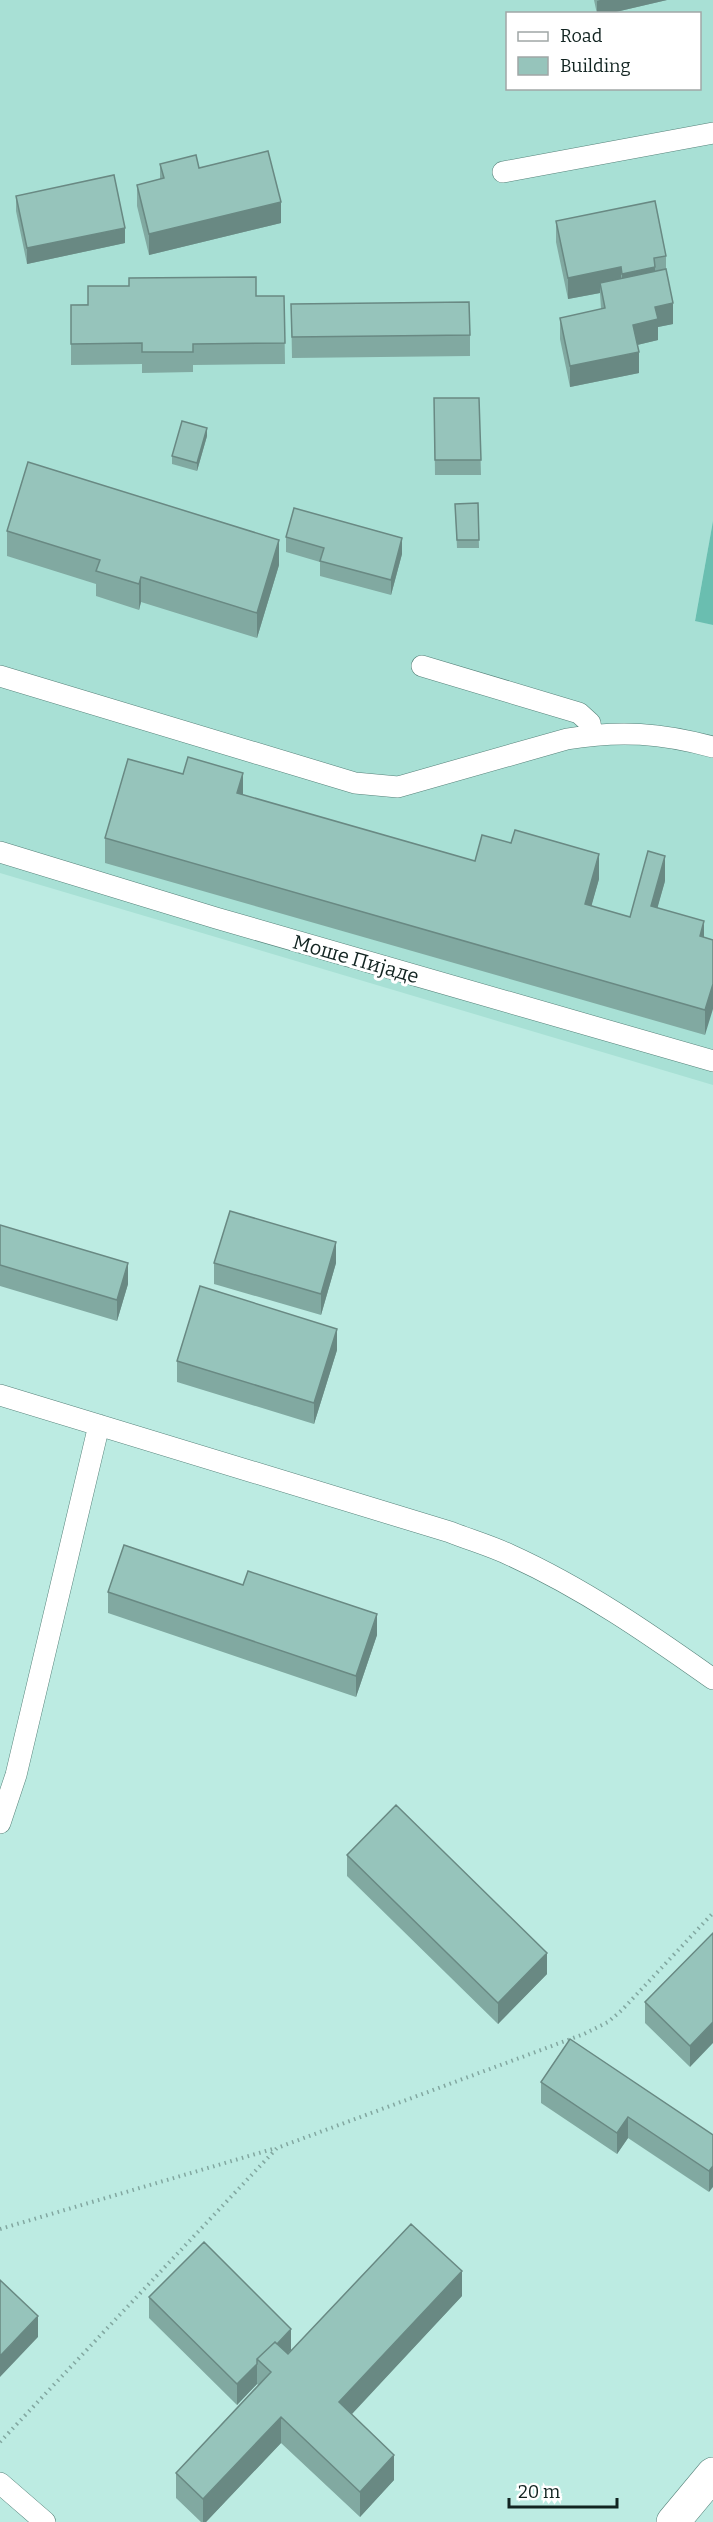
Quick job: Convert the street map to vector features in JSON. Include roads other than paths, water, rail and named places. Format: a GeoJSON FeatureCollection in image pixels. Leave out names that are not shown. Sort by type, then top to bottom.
{"type":"FeatureCollection","features":[{"type":"Feature","properties":{"kind":"street"},"geometry":{"type":"LineString","coordinates":[[673,2522],[713,2474]]}},
{"type":"Feature","properties":{"kind":"lane"},"geometry":{"type":"LineString","coordinates":[[503,172],[713,133]]}},
{"type":"Feature","properties":{"kind":"lane"},"geometry":{"type":"LineString","coordinates":[[422,666],[579,713],[590,723],[592,735]]}},
{"type":"Feature","properties":{"kind":"lane"},"geometry":{"type":"LineString","coordinates":[[0,676],[354,783],[398,787],[567,739],[592,735],[647,733],[676,737],[713,747]]}},
{"type":"Feature","properties":{"kind":"lane","name":"Моше Пијаде"},"geometry":{"type":"LineString","coordinates":[[0,852],[216,918],[713,1061]]}},
{"type":"Feature","properties":{"kind":"lane"},"geometry":{"type":"LineString","coordinates":[[0,1395],[450,1533],[509,1554],[572,1586],[641,1629],[713,1679]]}},
{"type":"Feature","properties":{"kind":"lane"},"geometry":{"type":"LineString","coordinates":[[0,1823],[16,1775],[99,1425]]}},
{"type":"Feature","properties":{"kind":"lane"},"geometry":{"type":"LineString","coordinates":[[0,2483],[45,2522]]}}]}
